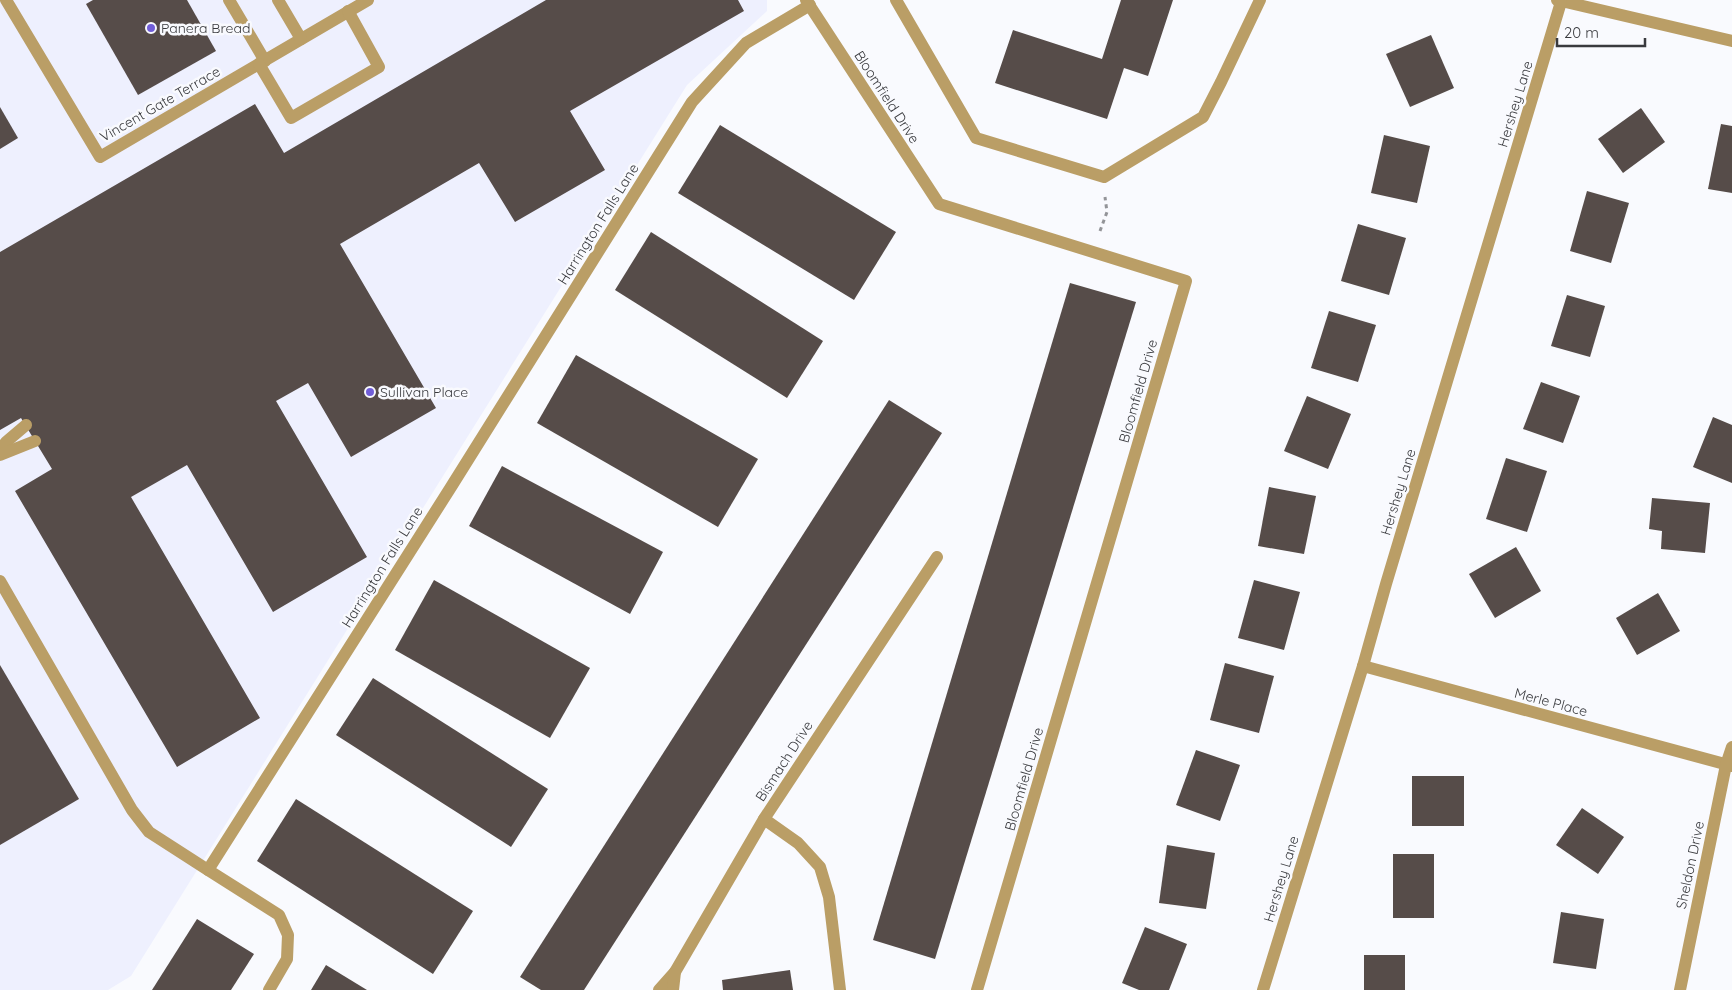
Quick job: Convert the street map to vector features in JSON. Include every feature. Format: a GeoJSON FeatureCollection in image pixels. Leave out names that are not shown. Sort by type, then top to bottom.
{"type":"FeatureCollection","features":[{"type":"Feature","properties":{"kind":"street","name":"Vincent Gate Terrace"},"geometry":{"type":"LineString","coordinates":[[6,0],[100,157],[368,0]]}},
{"type":"Feature","properties":{"kind":"street"},"geometry":{"type":"LineString","coordinates":[[229,0],[291,118],[379,68],[348,12]]}},
{"type":"Feature","properties":{"kind":"street"},"geometry":{"type":"LineString","coordinates":[[278,0],[301,39]]}},
{"type":"Feature","properties":{"kind":"street"},"geometry":{"type":"LineString","coordinates":[[896,0],[976,138],[1104,176],[1203,117],[1260,0]]}},
{"type":"Feature","properties":{"kind":"street"},"geometry":{"type":"LineString","coordinates":[[1559,1],[1732,41]]}},
{"type":"Feature","properties":{"kind":"street","name":"Hershey Lane"},"geometry":{"type":"LineString","coordinates":[[1263,990],[1363,666],[1559,1]]}},
{"type":"Feature","properties":{"kind":"street","name":"Harrington Falls Lane"},"geometry":{"type":"LineString","coordinates":[[208,870],[692,102],[746,43],[808,3]]}},
{"type":"Feature","properties":{"kind":"street","name":"Bloomfield Drive"},"geometry":{"type":"LineString","coordinates":[[808,3],[939,204],[1186,281],[977,990]]}},
{"type":"Feature","properties":{"kind":"street"},"geometry":{"type":"LineString","coordinates":[[0,450],[6,442],[26,425]]}},
{"type":"Feature","properties":{"kind":"street"},"geometry":{"type":"LineString","coordinates":[[0,455],[35,441]]}},
{"type":"Feature","properties":{"kind":"street","name":"Bismach Drive"},"geometry":{"type":"LineString","coordinates":[[673,990],[675,972],[764,819],[937,557]]}},
{"type":"Feature","properties":{"kind":"street"},"geometry":{"type":"LineString","coordinates":[[0,581],[132,810],[149,832],[278,915],[288,935],[287,959],[269,990]]}},
{"type":"Feature","properties":{"kind":"street","name":"Merle Place"},"geometry":{"type":"LineString","coordinates":[[1363,666],[1729,766]]}},
{"type":"Feature","properties":{"kind":"street","name":"Sheldon Drive"},"geometry":{"type":"LineString","coordinates":[[1680,990],[1732,746]]}},
{"type":"Feature","properties":{"kind":"street"},"geometry":{"type":"LineString","coordinates":[[764,819],[798,843],[820,868],[829,897],[840,990]]}},
{"type":"Feature","properties":{"kind":"street"},"geometry":{"type":"LineString","coordinates":[[659,990],[675,972]]}},
{"type":"Feature","properties":{"kind":"path"},"geometry":{"type":"LineString","coordinates":[[1100,231],[1107,212],[1104,176]]}},
{"type":"Feature","properties":{"kind":"shaded area"},"geometry":{"type":"Polygon","coordinates":[[[0,0],[767,0],[767,11],[687,85],[131,976],[108,990],[0,990],[0,0]]]}},
{"type":"Feature","properties":{"kind":"building","name":"Panera Bread"},"geometry":{"type":"Polygon","coordinates":[[[93,0],[187,0],[216,51],[138,95],[86,4],[93,0]]]}},
{"type":"Feature","properties":{"kind":"building","name":"Sullivan Place"},"geometry":{"type":"Polygon","coordinates":[[[546,0],[738,0],[744,11],[570,111],[605,170],[515,222],[479,163],[340,244],[436,408],[351,457],[308,383],[276,401],[367,557],[273,612],[187,465],[131,497],[260,718],[177,767],[15,491],[52,469],[21,418],[0,430],[0,252],[255,104],[284,153],[546,0]]]}},
{"type":"Feature","properties":{"kind":"building"},"geometry":{"type":"Polygon","coordinates":[[[1121,0],[1173,0],[1148,76],[1124,68],[1107,119],[995,83],[1013,30],[1102,59],[1121,0]]]}},
{"type":"Feature","properties":{"kind":"building"},"geometry":{"type":"Polygon","coordinates":[[[1431,35],[1454,88],[1410,107],[1386,54],[1431,35]]]}},
{"type":"Feature","properties":{"kind":"building"},"geometry":{"type":"Polygon","coordinates":[[[0,107],[18,138],[0,149],[0,107]]]}},
{"type":"Feature","properties":{"kind":"building"},"geometry":{"type":"Polygon","coordinates":[[[1641,108],[1665,142],[1623,173],[1598,139],[1641,108]]]}},
{"type":"Feature","properties":{"kind":"building"},"geometry":{"type":"Polygon","coordinates":[[[1721,124],[1732,126],[1732,193],[1708,189],[1721,124]]]}},
{"type":"Feature","properties":{"kind":"building"},"geometry":{"type":"Polygon","coordinates":[[[720,125],[896,232],[854,300],[678,193],[720,125]]]}},
{"type":"Feature","properties":{"kind":"building"},"geometry":{"type":"Polygon","coordinates":[[[1384,135],[1430,146],[1417,203],[1371,193],[1384,135]]]}},
{"type":"Feature","properties":{"kind":"building"},"geometry":{"type":"Polygon","coordinates":[[[1587,191],[1629,203],[1611,263],[1570,251],[1587,191]]]}},
{"type":"Feature","properties":{"kind":"building"},"geometry":{"type":"Polygon","coordinates":[[[1358,224],[1406,238],[1389,295],[1341,281],[1358,224]]]}},
{"type":"Feature","properties":{"kind":"building"},"geometry":{"type":"Polygon","coordinates":[[[651,232],[823,341],[787,398],[615,290],[651,232]]]}},
{"type":"Feature","properties":{"kind":"building"},"geometry":{"type":"Polygon","coordinates":[[[1070,283],[1136,302],[935,959],[873,940],[1070,283]]]}},
{"type":"Feature","properties":{"kind":"building"},"geometry":{"type":"Polygon","coordinates":[[[1567,295],[1605,306],[1590,357],[1551,346],[1567,295]]]}},
{"type":"Feature","properties":{"kind":"building"},"geometry":{"type":"Polygon","coordinates":[[[1329,311],[1376,325],[1358,382],[1311,368],[1329,311]]]}},
{"type":"Feature","properties":{"kind":"building"},"geometry":{"type":"Polygon","coordinates":[[[576,355],[758,459],[718,527],[537,423],[576,355]]]}},
{"type":"Feature","properties":{"kind":"building"},"geometry":{"type":"Polygon","coordinates":[[[1541,382],[1580,396],[1563,443],[1523,429],[1541,382]]]}},
{"type":"Feature","properties":{"kind":"building"},"geometry":{"type":"Polygon","coordinates":[[[1307,396],[1351,414],[1328,469],[1284,451],[1307,396]]]}},
{"type":"Feature","properties":{"kind":"building"},"geometry":{"type":"Polygon","coordinates":[[[889,400],[942,433],[584,990],[541,990],[520,977],[889,400]]]}},
{"type":"Feature","properties":{"kind":"building"},"geometry":{"type":"Polygon","coordinates":[[[1713,417],[1732,425],[1732,483],[1693,467],[1713,417]]]}},
{"type":"Feature","properties":{"kind":"building"},"geometry":{"type":"Polygon","coordinates":[[[1506,458],[1547,471],[1527,532],[1486,519],[1506,458]]]}},
{"type":"Feature","properties":{"kind":"building"},"geometry":{"type":"Polygon","coordinates":[[[502,466],[663,552],[630,614],[469,526],[502,466]]]}},
{"type":"Feature","properties":{"kind":"building"},"geometry":{"type":"Polygon","coordinates":[[[1269,487],[1316,496],[1304,554],[1258,546],[1269,487]]]}},
{"type":"Feature","properties":{"kind":"building"},"geometry":{"type":"Polygon","coordinates":[[[1652,498],[1710,503],[1705,553],[1661,549],[1662,531],[1649,529],[1652,498]]]}},
{"type":"Feature","properties":{"kind":"building"},"geometry":{"type":"Polygon","coordinates":[[[1516,547],[1541,591],[1495,618],[1469,574],[1516,547]]]}},
{"type":"Feature","properties":{"kind":"building"},"geometry":{"type":"Polygon","coordinates":[[[434,580],[590,668],[550,738],[395,650],[434,580]]]}},
{"type":"Feature","properties":{"kind":"building"},"geometry":{"type":"Polygon","coordinates":[[[1254,580],[1300,592],[1284,650],[1238,638],[1254,580]]]}},
{"type":"Feature","properties":{"kind":"building"},"geometry":{"type":"Polygon","coordinates":[[[1658,593],[1680,631],[1637,655],[1616,618],[1658,593]]]}},
{"type":"Feature","properties":{"kind":"building"},"geometry":{"type":"Polygon","coordinates":[[[1225,663],[1274,676],[1259,733],[1210,720],[1225,663]]]}},
{"type":"Feature","properties":{"kind":"building"},"geometry":{"type":"Polygon","coordinates":[[[0,665],[79,799],[0,845],[0,665]]]}},
{"type":"Feature","properties":{"kind":"building"},"geometry":{"type":"Polygon","coordinates":[[[373,678],[548,789],[511,847],[336,735],[373,678]]]}},
{"type":"Feature","properties":{"kind":"building"},"geometry":{"type":"Polygon","coordinates":[[[1196,750],[1240,765],[1220,821],[1176,805],[1196,750]]]}},
{"type":"Feature","properties":{"kind":"building"},"geometry":{"type":"Polygon","coordinates":[[[1412,776],[1464,776],[1464,826],[1412,826],[1412,776]]]}},
{"type":"Feature","properties":{"kind":"building"},"geometry":{"type":"Polygon","coordinates":[[[296,799],[473,911],[433,974],[257,861],[296,799]]]}},
{"type":"Feature","properties":{"kind":"building"},"geometry":{"type":"Polygon","coordinates":[[[1582,808],[1624,837],[1598,874],[1556,845],[1582,808]]]}},
{"type":"Feature","properties":{"kind":"building"},"geometry":{"type":"Polygon","coordinates":[[[1167,845],[1215,853],[1206,909],[1159,903],[1167,845]]]}},
{"type":"Feature","properties":{"kind":"building"},"geometry":{"type":"Polygon","coordinates":[[[1393,854],[1434,854],[1434,918],[1393,918],[1393,854]]]}},
{"type":"Feature","properties":{"kind":"building"},"geometry":{"type":"Polygon","coordinates":[[[1561,912],[1604,919],[1596,969],[1553,963],[1561,912]]]}},
{"type":"Feature","properties":{"kind":"building"},"geometry":{"type":"Polygon","coordinates":[[[197,919],[254,954],[231,990],[152,990],[197,919]]]}},
{"type":"Feature","properties":{"kind":"building"},"geometry":{"type":"Polygon","coordinates":[[[1145,927],[1187,944],[1169,990],[1139,990],[1122,983],[1145,927]]]}},
{"type":"Feature","properties":{"kind":"building"},"geometry":{"type":"Polygon","coordinates":[[[1364,955],[1405,955],[1405,990],[1364,990],[1364,955]]]}},
{"type":"Feature","properties":{"kind":"building"},"geometry":{"type":"Polygon","coordinates":[[[326,965],[367,990],[311,990],[326,965]]]}},
{"type":"Feature","properties":{"kind":"building"},"geometry":{"type":"Polygon","coordinates":[[[790,970],[793,990],[723,990],[722,980],[790,970]]]}},
{"type":"Feature","properties":{"kind":"place","name":"Panera Bread"},"geometry":{"type":"Point","coordinates":[151,28]}},
{"type":"Feature","properties":{"kind":"place","name":"Sullivan Place"},"geometry":{"type":"Point","coordinates":[370,392]}}]}
